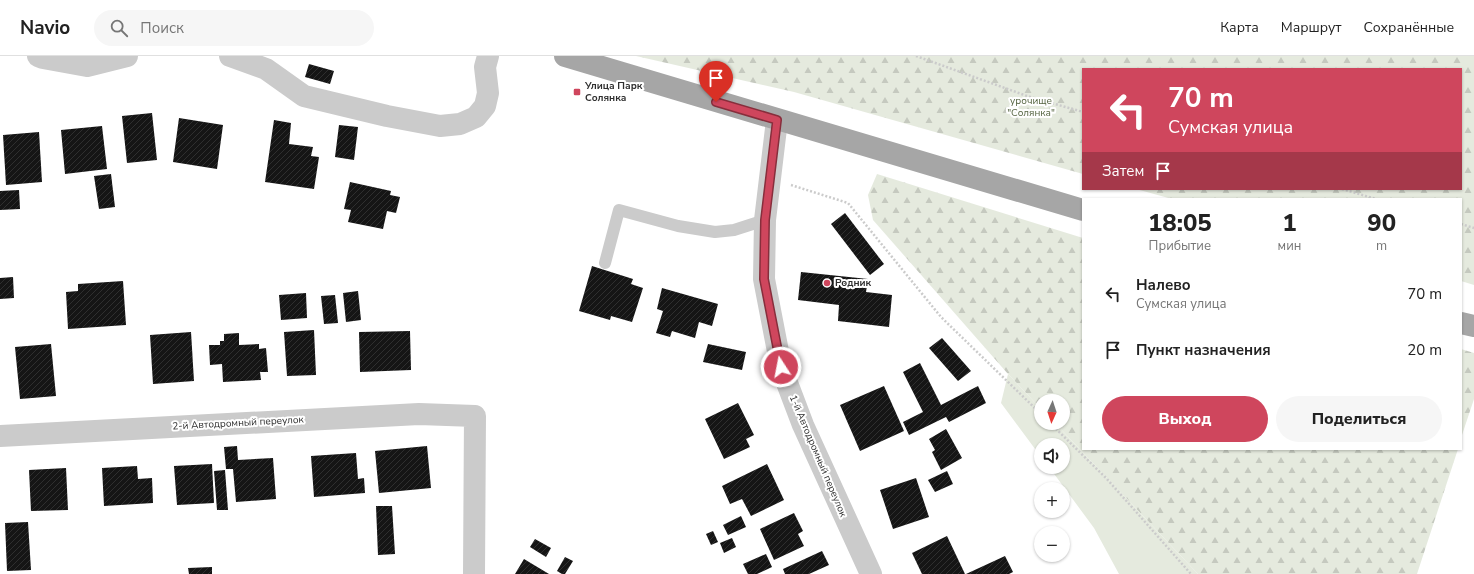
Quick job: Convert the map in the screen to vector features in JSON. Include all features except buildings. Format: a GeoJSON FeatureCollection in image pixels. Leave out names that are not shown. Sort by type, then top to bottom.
{"type":"FeatureCollection","features":[{"type":"Feature","properties":{"kind":"main road"},"geometry":{"type":"LineString","coordinates":[[565,56],[1082,210]]}},
{"type":"Feature","properties":{"kind":"main road"},"geometry":{"type":"LineString","coordinates":[[1462,322],[1474,326]]}},
{"type":"Feature","properties":{"kind":"street"},"geometry":{"type":"LineString","coordinates":[[38,56],[87,66],[127,56]]}},
{"type":"Feature","properties":{"kind":"street"},"geometry":{"type":"LineString","coordinates":[[230,56],[266,69],[304,96],[387,116],[440,126],[465,122],[476,117],[485,106],[488,93],[485,67],[488,56]]}},
{"type":"Feature","properties":{"kind":"street","name":"1-й Автодромный переулок"},"geometry":{"type":"LineString","coordinates":[[787,123],[770,179],[765,220],[764,279],[781,367],[803,425],[870,574]]}},
{"type":"Feature","properties":{"kind":"street","name":"2-й Автодромный переулок"},"geometry":{"type":"LineString","coordinates":[[0,436],[419,414],[475,416],[474,574]]}},
{"type":"Feature","properties":{"kind":"lane"},"geometry":{"type":"LineString","coordinates":[[605,263],[619,210],[678,226],[715,232],[734,230],[765,220]]}},
{"type":"Feature","properties":{"kind":"path"},"geometry":{"type":"LineString","coordinates":[[916,56],[1027,96],[1082,112]]}},
{"type":"Feature","properties":{"kind":"path"},"geometry":{"type":"LineString","coordinates":[[770,179],[848,203],[941,317],[1034,407]]}},
{"type":"Feature","properties":{"kind":"path"},"geometry":{"type":"LineString","coordinates":[[1345,190],[1373,198]]}},
{"type":"Feature","properties":{"kind":"path"},"geometry":{"type":"LineString","coordinates":[[1462,224],[1474,228]]}},
{"type":"Feature","properties":{"kind":"path"},"geometry":{"type":"LineString","coordinates":[[1057,430],[1107,479],[1191,574]]}},
{"type":"Feature","properties":{"kind":"green space","name":"урочище \"Солянка\""},"geometry":{"type":"Polygon","coordinates":[[[636,56],[1474,56],[1474,285],[1462,281],[1462,198],[1168,198],[1140,190],[1462,190],[1462,68],[1082,68],[1082,174],[794,92],[636,56]]]}},
{"type":"Feature","properties":{"kind":"green space"},"geometry":{"type":"Polygon","coordinates":[[[877,174],[1082,238],[1082,450],[1458,450],[1417,574],[1198,574],[1062,430],[1070,430],[1070,394],[1034,394],[1034,402],[873,220],[868,195],[877,174]]]}},
{"type":"Feature","properties":{"kind":"green space"},"geometry":{"type":"Polygon","coordinates":[[[1462,349],[1474,353],[1474,399],[1462,435],[1462,349]]]}},
{"type":"Feature","properties":{"kind":"green space"},"geometry":{"type":"Polygon","coordinates":[[[1008,374],[1034,402],[1034,430],[1062,430],[1069,438],[1034,438],[1034,448],[1001,403],[1008,374]]]}},
{"type":"Feature","properties":{"kind":"green space"},"geometry":{"type":"Polygon","coordinates":[[[1070,439],[1198,574],[1119,574],[1094,528],[1070,495],[1070,482],[1060,482],[1054,474],[1070,474],[1070,439]]]}},
{"type":"Feature","properties":{"kind":"place","name":"Улица Парк Солянка"},"geometry":{"type":"Point","coordinates":[577,92]}},
{"type":"Feature","properties":{"kind":"place","name":"Родник"},"geometry":{"type":"Point","coordinates":[827,283]}},
{"type":"Feature","properties":{"kind":"route"},"geometry":{"type":"LineString","coordinates":[[716,102],[777,120],[765,220],[764,279],[781,367]]}}]}
